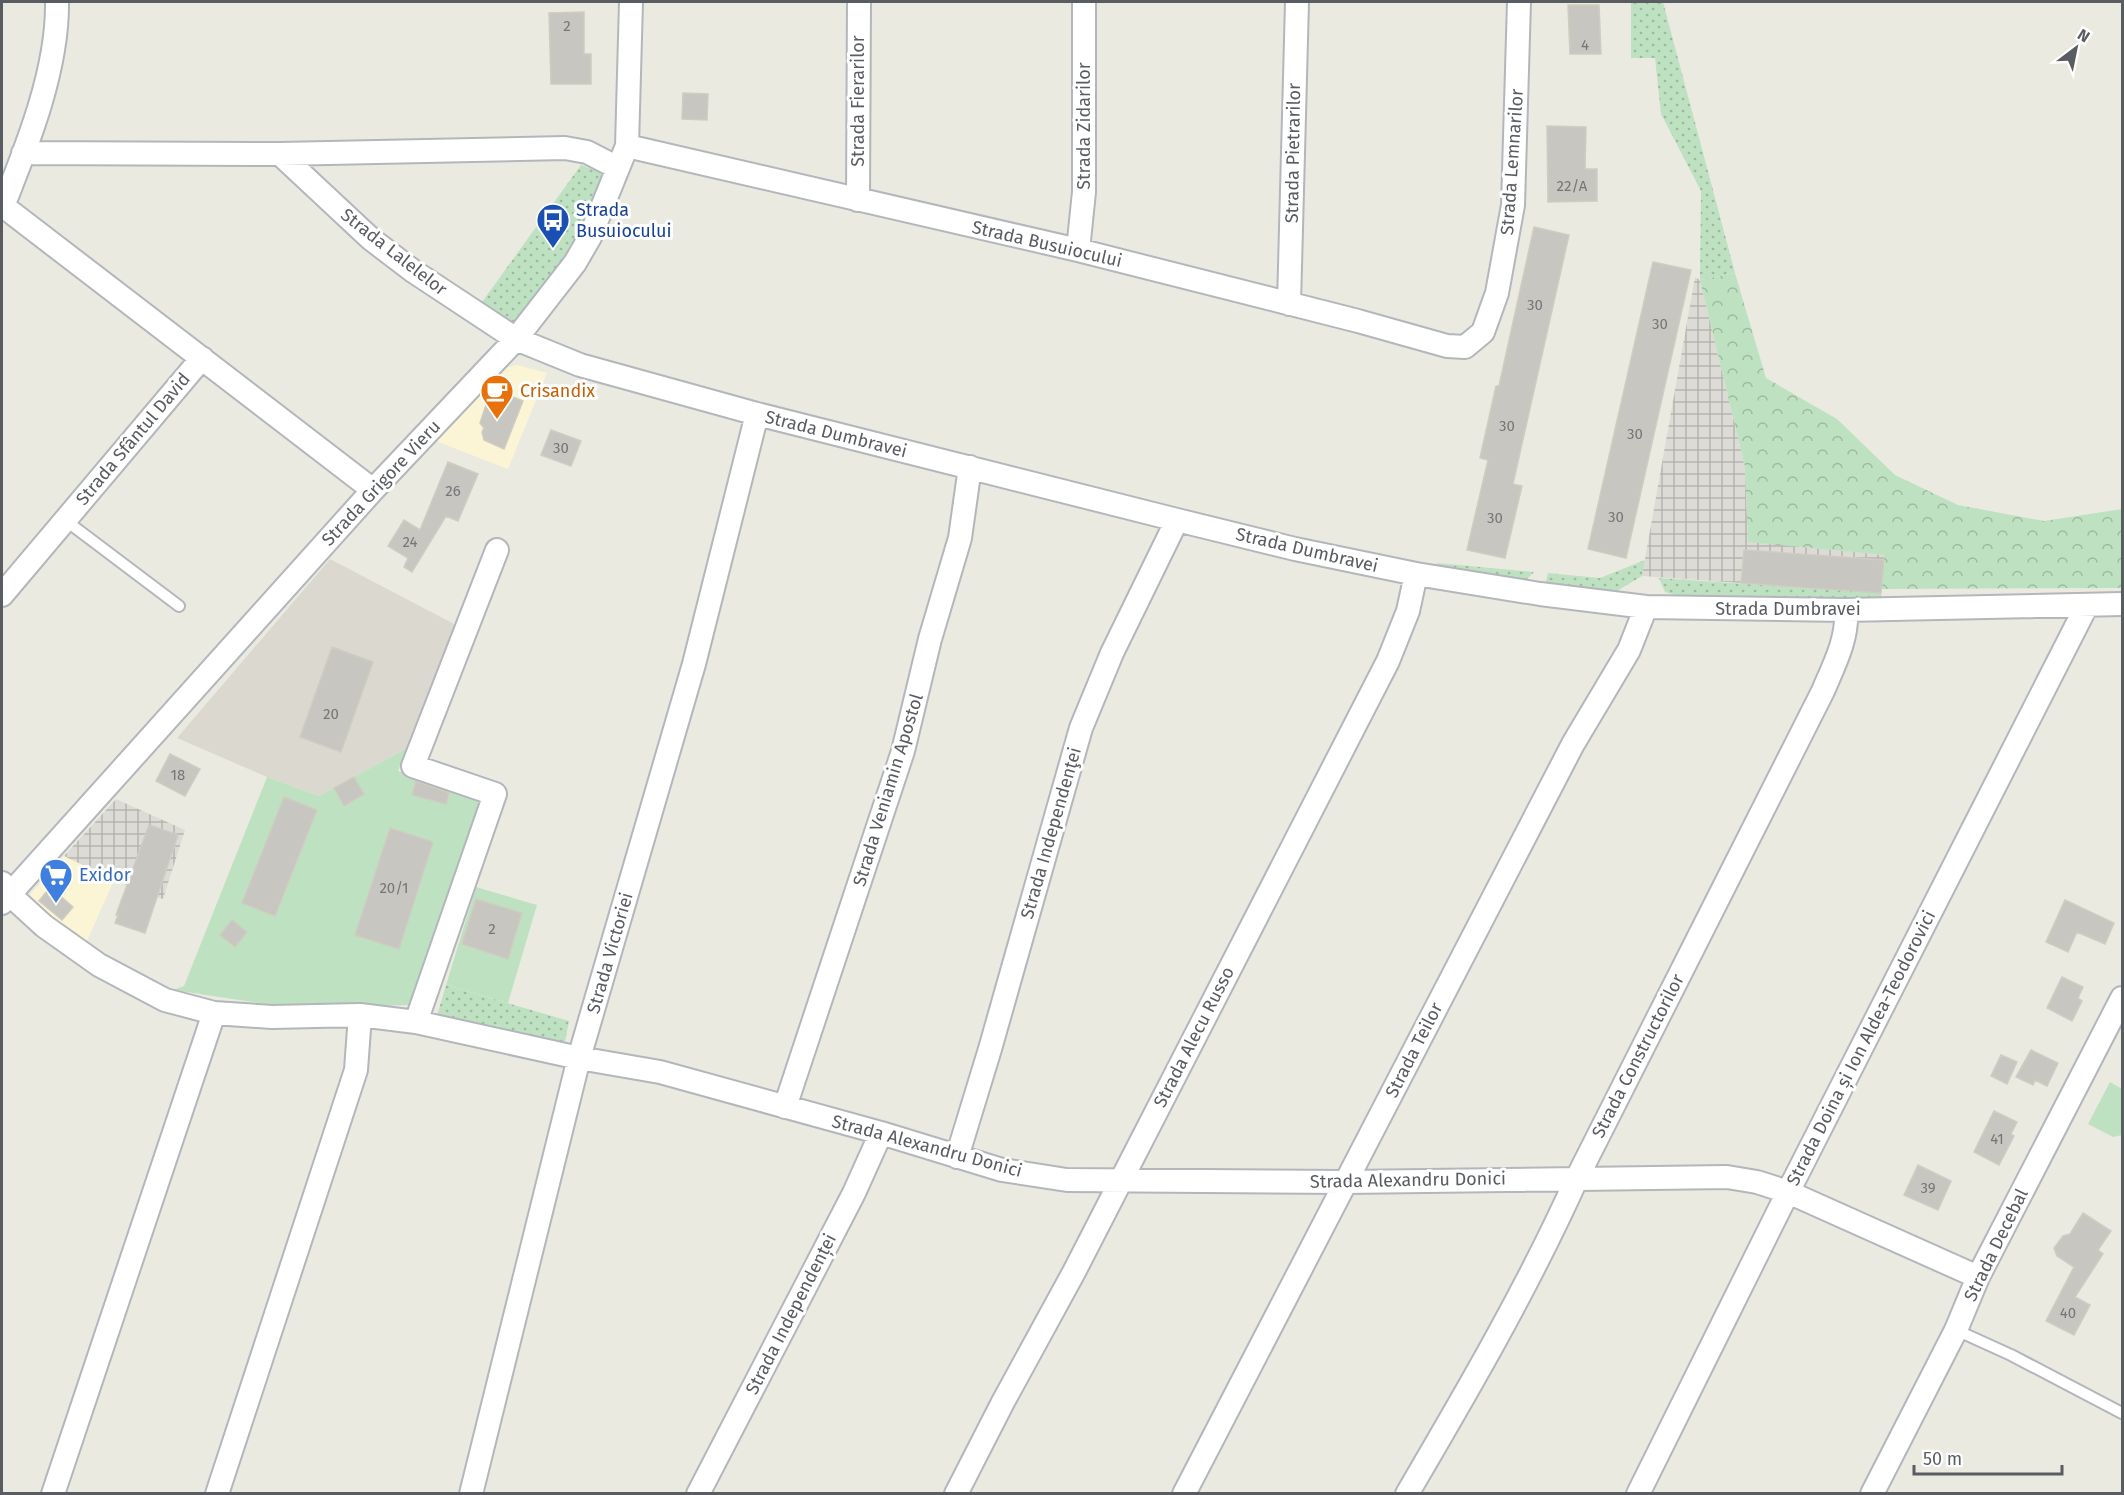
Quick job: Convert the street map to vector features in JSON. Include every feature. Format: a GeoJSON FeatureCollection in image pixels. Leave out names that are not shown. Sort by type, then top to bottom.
{"type":"FeatureCollection","features":[{"type":"Feature","properties":{"kind":"street"},"geometry":{"type":"LineString","coordinates":[[57,2],[57,16],[46,83],[2,207],[373,490]]}},
{"type":"Feature","properties":{"kind":"street","name":"Strada Grigore Vieru"},"geometry":{"type":"LineString","coordinates":[[4,893],[373,490],[516,339],[575,262],[590,237],[627,146],[631,2]]}},
{"type":"Feature","properties":{"kind":"street","name":"Strada Fierarilor"},"geometry":{"type":"LineString","coordinates":[[858,200],[859,2]]}},
{"type":"Feature","properties":{"kind":"street","name":"Strada Zidarilor"},"geometry":{"type":"LineString","coordinates":[[1078,250],[1084,192],[1084,2]]}},
{"type":"Feature","properties":{"kind":"street","name":"Strada Pietrarilor"},"geometry":{"type":"LineString","coordinates":[[1289,304],[1297,2]]}},
{"type":"Feature","properties":{"kind":"street","name":"Strada Lemnarilor"},"geometry":{"type":"LineString","coordinates":[[1465,347],[1483,332],[1497,293],[1510,226],[1514,183],[1519,2]]}},
{"type":"Feature","properties":{"kind":"street","name":"Strada Busuiocului"},"geometry":{"type":"LineString","coordinates":[[627,146],[1078,250],[1447,346],[1465,347]]}},
{"type":"Feature","properties":{"kind":"street"},"geometry":{"type":"LineString","coordinates":[[23,153],[280,154],[565,148],[587,152],[618,168]]}},
{"type":"Feature","properties":{"kind":"street","name":"Strada Lalelelor"},"geometry":{"type":"LineString","coordinates":[[280,154],[371,238],[413,270],[516,339]]}},
{"type":"Feature","properties":{"kind":"street","name":"Strada Dumbravei"},"geometry":{"type":"LineString","coordinates":[[516,339],[580,365],[757,414],[1295,549],[1416,574],[1540,594],[1646,607],[1846,610],[2122,604]]}},
{"type":"Feature","properties":{"kind":"street","name":"Strada Sfântul David"},"geometry":{"type":"LineString","coordinates":[[2,595],[202,358]]}},
{"type":"Feature","properties":{"kind":"street","name":"Strada Victoriei"},"geometry":{"type":"LineString","coordinates":[[471,1494],[579,1058],[694,664],[757,414]]}},
{"type":"Feature","properties":{"kind":"street","name":"Strada Veniamin Apostol"},"geometry":{"type":"LineString","coordinates":[[785,1107],[903,751],[930,639],[960,538],[970,467]]}},
{"type":"Feature","properties":{"kind":"street","name":"Strada Independenţei"},"geometry":{"type":"LineString","coordinates":[[957,1157],[1081,728],[1112,653],[1177,520]]}},
{"type":"Feature","properties":{"kind":"street"},"geometry":{"type":"LineString","coordinates":[[416,1022],[495,794],[413,766],[497,550]]}},
{"type":"Feature","properties":{"kind":"street","name":"Strada Alecu Russo"},"geometry":{"type":"LineString","coordinates":[[956,1494],[1074,1272],[1388,661],[1408,611],[1416,574]]}},
{"type":"Feature","properties":{"kind":"street","name":"Strada Doina și Ion Aldea-Teodorovici"},"geometry":{"type":"LineString","coordinates":[[1638,1494],[1788,1192],[2087,605]]}},
{"type":"Feature","properties":{"kind":"street","name":"Strada Teilor"},"geometry":{"type":"LineString","coordinates":[[1184,1494],[1573,744],[1629,650],[1646,607]]}},
{"type":"Feature","properties":{"kind":"street","name":"Strada Constructorilor"},"geometry":{"type":"LineString","coordinates":[[1407,1494],[1488,1355],[1551,1236],[1576,1178],[1823,691],[1843,643],[1847,626],[1846,610]]}},
{"type":"Feature","properties":{"kind":"street","name":"Strada Alexandru Donici"},"geometry":{"type":"LineString","coordinates":[[4,893],[44,926],[99,965],[165,1000],[214,1013],[272,1017],[360,1015],[416,1022],[579,1058],[660,1072],[880,1133],[1002,1170],[1056,1178],[1120,1180],[1346,1182],[1727,1177],[1757,1182],[1788,1192],[1978,1277]]}},
{"type":"Feature","properties":{"kind":"street","name":"Strada Decebal"},"geometry":{"type":"LineString","coordinates":[[1872,1494],[1956,1330],[1978,1277],[2122,998]]}},
{"type":"Feature","properties":{"kind":"street"},"geometry":{"type":"LineString","coordinates":[[53,1494],[214,1013]]}},
{"type":"Feature","properties":{"kind":"street"},"geometry":{"type":"LineString","coordinates":[[217,1494],[356,1070],[360,1015]]}},
{"type":"Feature","properties":{"kind":"street","name":"Strada Independenței"},"geometry":{"type":"LineString","coordinates":[[698,1494],[854,1193],[880,1133]]}},
{"type":"Feature","properties":{"kind":"lane","name":"Strada Sfântul David"},"geometry":{"type":"LineString","coordinates":[[65,520],[179,606]]}},
{"type":"Feature","properties":{"kind":"lane"},"geometry":{"type":"LineString","coordinates":[[1956,1330],[2021,1360],[2122,1413]]}},
{"type":"Feature","properties":{"kind":"shaded area"},"geometry":{"type":"Polygon","coordinates":[[[1695,277],[1700,280],[1745,467],[1748,541],[1884,555],[1881,593],[1642,576],[1695,277]]]}},
{"type":"Feature","properties":{"kind":"shaded area"},"geometry":{"type":"Polygon","coordinates":[[[517,365],[547,373],[508,469],[433,440],[497,370],[517,365]]]}},
{"type":"Feature","properties":{"kind":"shaded area"},"geometry":{"type":"Polygon","coordinates":[[[330,559],[456,625],[407,748],[319,796],[267,777],[177,738],[330,559]]]}},
{"type":"Feature","properties":{"kind":"shaded area"},"geometry":{"type":"Polygon","coordinates":[[[116,799],[185,830],[163,899],[114,880],[64,856],[116,799]]]}},
{"type":"Feature","properties":{"kind":"shaded area"},"geometry":{"type":"Polygon","coordinates":[[[64,856],[114,880],[87,941],[58,924],[29,896],[64,856]]]}},
{"type":"Feature","properties":{"kind":"green space"},"geometry":{"type":"Polygon","coordinates":[[[1631,2],[1663,2],[1735,273],[1700,280],[1701,191],[1661,114],[1655,58],[1631,58],[1631,2]]]}},
{"type":"Feature","properties":{"kind":"green space"},"geometry":{"type":"Polygon","coordinates":[[[581,165],[605,174],[576,248],[548,287],[509,326],[482,302],[581,165]]]}},
{"type":"Feature","properties":{"kind":"green space"},"geometry":{"type":"Polygon","coordinates":[[[1735,273],[1766,378],[1837,419],[1895,475],[1958,505],[2044,521],[2122,509],[2122,588],[1881,589],[1884,555],[1748,542],[1745,467],[1700,280],[1735,273]]]}},
{"type":"Feature","properties":{"kind":"green space"},"geometry":{"type":"Polygon","coordinates":[[[1645,560],[1642,576],[1612,594],[1545,585],[1548,573],[1600,578],[1645,560]]]}},
{"type":"Feature","properties":{"kind":"green space"},"geometry":{"type":"Polygon","coordinates":[[[1437,563],[1534,572],[1525,581],[1436,569],[1437,563]]]}},
{"type":"Feature","properties":{"kind":"green space"},"geometry":{"type":"Polygon","coordinates":[[[1659,578],[1881,593],[1881,602],[1685,598],[1665,592],[1659,578]]]}},
{"type":"Feature","properties":{"kind":"green space"},"geometry":{"type":"Polygon","coordinates":[[[407,748],[398,771],[486,797],[414,1005],[293,1008],[173,990],[184,986],[267,777],[319,796],[407,748]]]}},
{"type":"Feature","properties":{"kind":"green space"},"geometry":{"type":"Polygon","coordinates":[[[476,887],[537,905],[508,1003],[446,985],[476,887]],[[477,899],[463,944],[508,959],[522,913],[477,899]]]}},
{"type":"Feature","properties":{"kind":"green space"},"geometry":{"type":"Polygon","coordinates":[[[446,985],[569,1021],[564,1047],[436,1019],[446,985]]]}},
{"type":"Feature","properties":{"kind":"green space"},"geometry":{"type":"Polygon","coordinates":[[[2110,1082],[2122,1089],[2122,1135],[2113,1137],[2088,1124],[2110,1082]]]}},
{"type":"Feature","properties":{"kind":"building"},"geometry":{"type":"Polygon","coordinates":[[[1568,5],[1599,5],[1601,54],[1570,54],[1568,5]]]}},
{"type":"Feature","properties":{"kind":"building"},"geometry":{"type":"Polygon","coordinates":[[[584,12],[584,54],[591,54],[591,84],[551,84],[549,13],[584,12]]]}},
{"type":"Feature","properties":{"kind":"building"},"geometry":{"type":"Polygon","coordinates":[[[683,93],[708,94],[707,120],[682,119],[683,93]]]}},
{"type":"Feature","properties":{"kind":"building"},"geometry":{"type":"Polygon","coordinates":[[[1547,126],[1586,127],[1585,169],[1597,169],[1597,201],[1548,202],[1547,126]]]}},
{"type":"Feature","properties":{"kind":"building"},"geometry":{"type":"Polygon","coordinates":[[[1534,227],[1569,235],[1513,484],[1522,486],[1505,558],[1467,550],[1488,460],[1480,458],[1496,386],[1499,386],[1534,227]]]}},
{"type":"Feature","properties":{"kind":"building"},"geometry":{"type":"Polygon","coordinates":[[[1653,262],[1691,270],[1626,558],[1588,549],[1653,262]]]}},
{"type":"Feature","properties":{"kind":"building"},"geometry":{"type":"Polygon","coordinates":[[[503,393],[523,401],[504,449],[484,440],[482,432],[484,428],[480,423],[486,405],[492,402],[497,395],[503,393]]]}},
{"type":"Feature","properties":{"kind":"building"},"geometry":{"type":"Polygon","coordinates":[[[551,430],[581,441],[571,466],[541,455],[551,430]]]}},
{"type":"Feature","properties":{"kind":"building"},"geometry":{"type":"Polygon","coordinates":[[[448,462],[478,474],[458,521],[446,516],[412,572],[404,567],[408,558],[388,546],[404,520],[420,530],[448,462]]]}},
{"type":"Feature","properties":{"kind":"building"},"geometry":{"type":"Polygon","coordinates":[[[1744,550],[1884,560],[1881,593],[1741,583],[1744,550]]]}},
{"type":"Feature","properties":{"kind":"building"},"geometry":{"type":"Polygon","coordinates":[[[332,647],[373,662],[341,752],[300,737],[332,647]]]}},
{"type":"Feature","properties":{"kind":"building"},"geometry":{"type":"Polygon","coordinates":[[[170,754],[200,769],[185,796],[156,781],[170,754]]]}},
{"type":"Feature","properties":{"kind":"building"},"geometry":{"type":"Polygon","coordinates":[[[354,777],[364,794],[344,806],[334,788],[354,777]]]}},
{"type":"Feature","properties":{"kind":"building"},"geometry":{"type":"Polygon","coordinates":[[[416,781],[449,793],[446,804],[412,795],[416,781]]]}},
{"type":"Feature","properties":{"kind":"building"},"geometry":{"type":"Polygon","coordinates":[[[284,797],[317,810],[275,916],[242,903],[284,797]]]}},
{"type":"Feature","properties":{"kind":"building"},"geometry":{"type":"Polygon","coordinates":[[[149,825],[178,835],[145,933],[115,923],[149,825]]]}},
{"type":"Feature","properties":{"kind":"building"},"geometry":{"type":"Polygon","coordinates":[[[390,828],[433,842],[399,949],[355,935],[390,828]]]}},
{"type":"Feature","properties":{"kind":"building"},"geometry":{"type":"Polygon","coordinates":[[[50,887],[73,907],[62,920],[39,901],[50,887]]]}},
{"type":"Feature","properties":{"kind":"building"},"geometry":{"type":"Polygon","coordinates":[[[476,899],[522,913],[508,959],[462,944],[476,899]]]}},
{"type":"Feature","properties":{"kind":"building"},"geometry":{"type":"Polygon","coordinates":[[[2065,900],[2114,923],[2105,944],[2077,932],[2068,952],[2046,942],[2065,900]]]}},
{"type":"Feature","properties":{"kind":"building"},"geometry":{"type":"Polygon","coordinates":[[[232,920],[247,932],[235,947],[220,935],[232,920]]]}},
{"type":"Feature","properties":{"kind":"building"},"geometry":{"type":"Polygon","coordinates":[[[2062,977],[2083,987],[2078,998],[2082,1001],[2072,1021],[2047,1008],[2062,977]]]}},
{"type":"Feature","properties":{"kind":"building"},"geometry":{"type":"Polygon","coordinates":[[[2031,1050],[2058,1063],[2047,1086],[2035,1080],[2033,1085],[2016,1077],[2031,1050]]]}},
{"type":"Feature","properties":{"kind":"building"},"geometry":{"type":"Polygon","coordinates":[[[2001,1055],[2017,1062],[2007,1084],[1991,1076],[2001,1055]]]}},
{"type":"Feature","properties":{"kind":"building"},"geometry":{"type":"Polygon","coordinates":[[[1994,1111],[2017,1122],[2011,1134],[2014,1136],[1999,1165],[1974,1152],[1994,1111]]]}},
{"type":"Feature","properties":{"kind":"building"},"geometry":{"type":"Polygon","coordinates":[[[1918,1165],[1951,1181],[1938,1210],[1904,1195],[1918,1165]]]}},
{"type":"Feature","properties":{"kind":"building"},"geometry":{"type":"Polygon","coordinates":[[[2083,1213],[2111,1231],[2098,1250],[2103,1254],[2075,1297],[2090,1305],[2074,1335],[2046,1321],[2074,1267],[2057,1256],[2054,1248],[2063,1236],[2070,1234],[2083,1213]]]}},
{"type":"Feature","properties":{"kind":"place","name":"Strada Busuiocului"},"geometry":{"type":"Point","coordinates":[553,249]}},
{"type":"Feature","properties":{"kind":"place","name":"Crisandix"},"geometry":{"type":"Point","coordinates":[497,420]}},
{"type":"Feature","properties":{"kind":"place","name":"Exidor"},"geometry":{"type":"Point","coordinates":[56,904]}}]}
